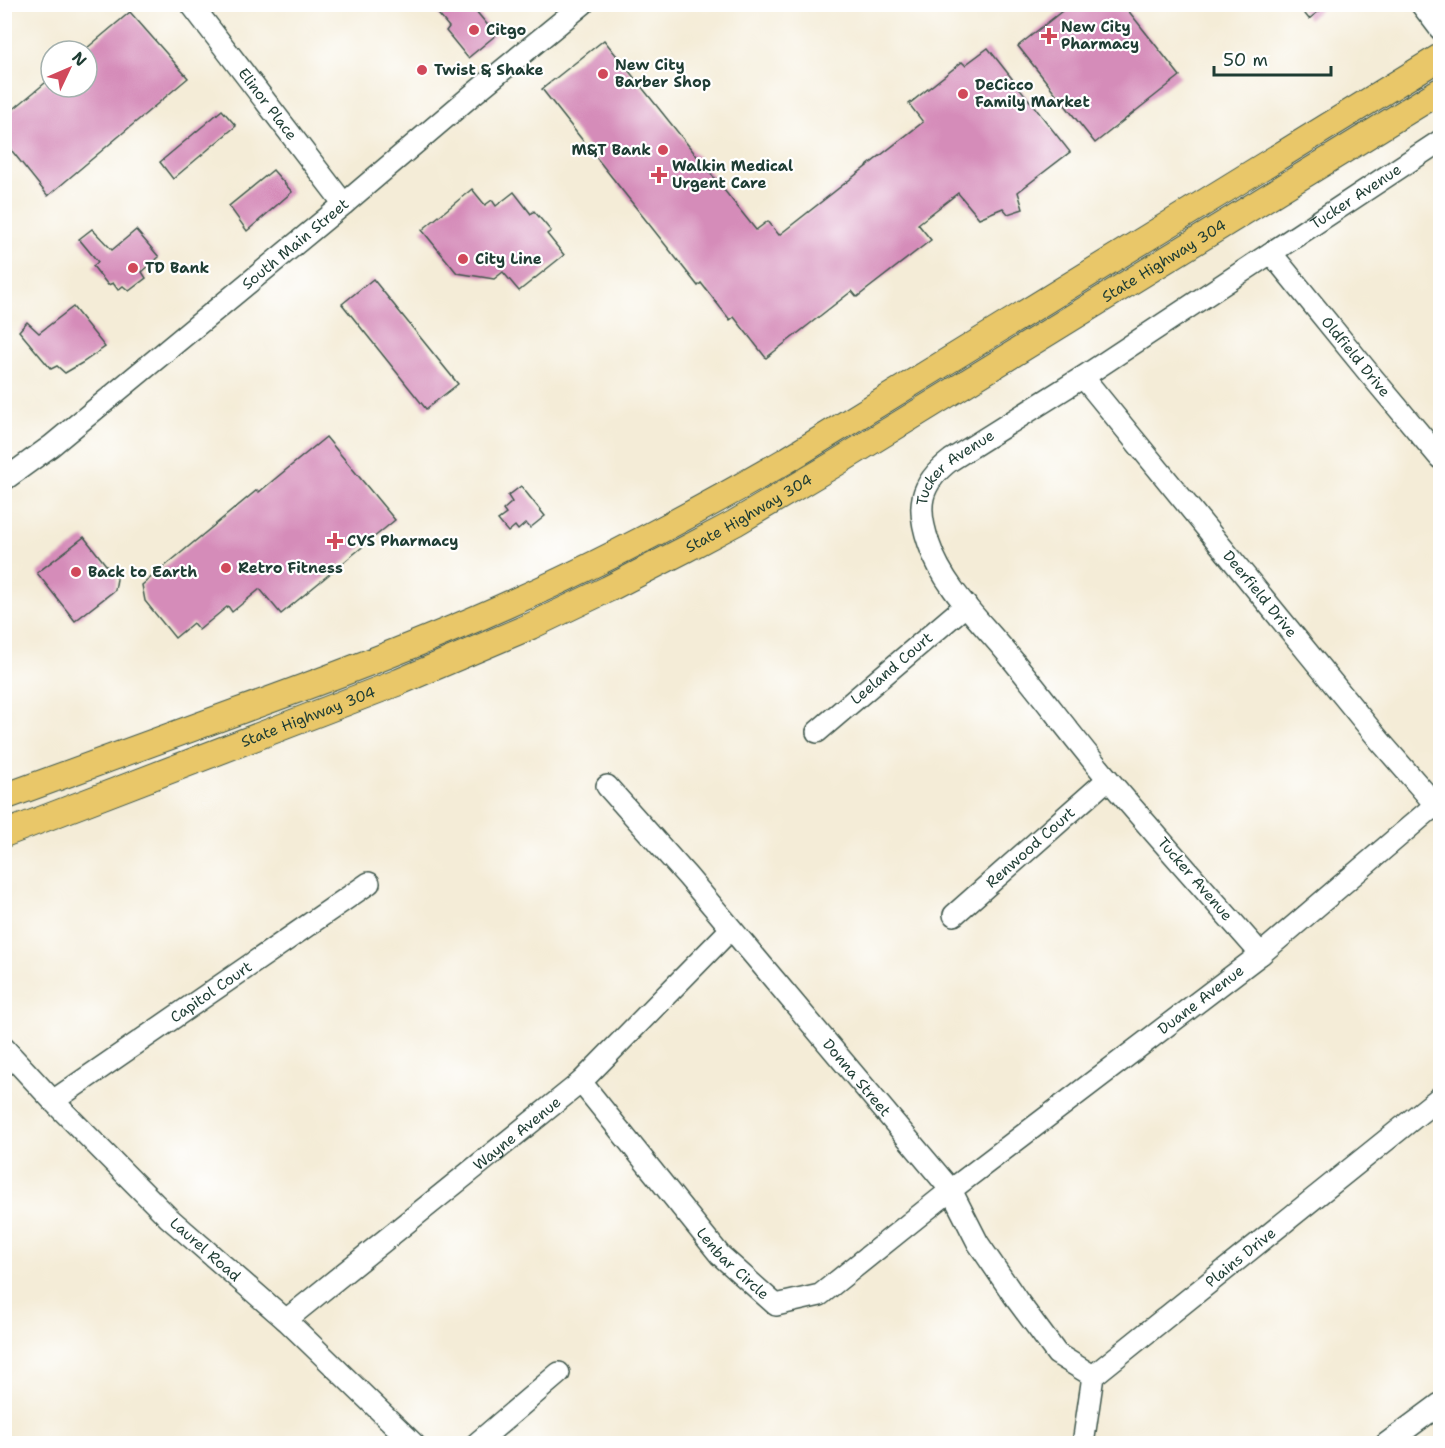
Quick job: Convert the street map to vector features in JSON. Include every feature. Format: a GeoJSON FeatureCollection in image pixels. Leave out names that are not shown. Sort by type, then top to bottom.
{"type":"FeatureCollection","features":[{"type":"Feature","properties":{"kind":"main road","name":"State Highway 304"},"geometry":{"type":"LineString","coordinates":[[4,797],[412,646],[533,594],[636,543],[787,460],[1440,57]]}},
{"type":"Feature","properties":{"kind":"main road","name":"State Highway 304"},"geometry":{"type":"LineString","coordinates":[[4,834],[435,667],[565,610],[684,550],[817,475],[1440,91]]}},
{"type":"Feature","properties":{"kind":"street","name":"Elinor Place"},"geometry":{"type":"LineString","coordinates":[[191,4],[344,204]]}},
{"type":"Feature","properties":{"kind":"street","name":"South Main Street"},"geometry":{"type":"LineString","coordinates":[[4,480],[51,446],[583,4]]}},
{"type":"Feature","properties":{"kind":"street"},"geometry":{"type":"LineString","coordinates":[[1421,4],[1440,29]]}},
{"type":"Feature","properties":{"kind":"street","name":"Tucker Avenue"},"geometry":{"type":"LineString","coordinates":[[1261,954],[1108,779],[1010,656],[966,605],[935,560],[928,544],[922,504],[927,486],[933,476],[951,460],[1440,141]]}},
{"type":"Feature","properties":{"kind":"street","name":"Oldfield Drive"},"geometry":{"type":"LineString","coordinates":[[1271,253],[1440,458]]}},
{"type":"Feature","properties":{"kind":"street","name":"Deerfield Drive"},"geometry":{"type":"LineString","coordinates":[[1083,376],[1380,741],[1439,805]]}},
{"type":"Feature","properties":{"kind":"street","name":"Leeland Court"},"geometry":{"type":"LineString","coordinates":[[817,732],[966,605]]}},
{"type":"Feature","properties":{"kind":"street","name":"Renwood Court"},"geometry":{"type":"LineString","coordinates":[[954,915],[1108,779]]}},
{"type":"Feature","properties":{"kind":"street","name":"Donna Street"},"geometry":{"type":"LineString","coordinates":[[607,786],[688,877],[951,1190],[978,1243],[1057,1354],[1093,1376]]}},
{"type":"Feature","properties":{"kind":"street","name":"Duane Avenue"},"geometry":{"type":"LineString","coordinates":[[951,1190],[1261,954],[1439,805]]}},
{"type":"Feature","properties":{"kind":"street","name":"Capitol Court"},"geometry":{"type":"LineString","coordinates":[[53,1101],[369,883]]}},
{"type":"Feature","properties":{"kind":"street","name":"Wayne Avenue"},"geometry":{"type":"LineString","coordinates":[[286,1320],[581,1082],[731,929]]}},
{"type":"Feature","properties":{"kind":"street","name":"Laurel Road"},"geometry":{"type":"LineString","coordinates":[[4,1048],[169,1218],[286,1320],[414,1443]]}},
{"type":"Feature","properties":{"kind":"street","name":"Lenbar Circle"},"geometry":{"type":"LineString","coordinates":[[581,1082],[720,1255],[776,1305],[820,1295],[951,1190]]}},
{"type":"Feature","properties":{"kind":"street","name":"Plains Drive"},"geometry":{"type":"LineString","coordinates":[[1093,1376],[1440,1097]]}},
{"type":"Feature","properties":{"kind":"street"},"geometry":{"type":"LineString","coordinates":[[476,1443],[559,1373]]}},
{"type":"Feature","properties":{"kind":"street"},"geometry":{"type":"LineString","coordinates":[[1083,1443],[1093,1376]]}},
{"type":"Feature","properties":{"kind":"street"},"geometry":{"type":"LineString","coordinates":[[1386,1443],[1440,1404]]}},
{"type":"Feature","properties":{"kind":"building"},"geometry":{"type":"Polygon","coordinates":[[[430,4],[470,4],[496,35],[468,58],[446,31],[449,27],[430,4]]]}},
{"type":"Feature","properties":{"kind":"building"},"geometry":{"type":"Polygon","coordinates":[[[1071,4],[1123,4],[1180,76],[1095,143],[1018,46],[1071,4]]]}},
{"type":"Feature","properties":{"kind":"building"},"geometry":{"type":"Polygon","coordinates":[[[1297,4],[1328,4],[1309,19],[1297,4]]]}},
{"type":"Feature","properties":{"kind":"building"},"geometry":{"type":"Polygon","coordinates":[[[130,12],[188,78],[48,196],[4,141],[4,117],[39,88],[39,99],[99,99],[98,39],[130,12]]]}},
{"type":"Feature","properties":{"kind":"building"},"geometry":{"type":"Polygon","coordinates":[[[604,40],[756,230],[768,221],[779,235],[923,122],[909,104],[962,62],[965,65],[988,48],[1070,152],[1018,192],[1023,209],[1008,214],[1003,208],[979,218],[958,193],[918,224],[931,240],[857,297],[852,291],[766,358],[734,317],[730,320],[701,283],[698,286],[542,89],[604,40]]]}},
{"type":"Feature","properties":{"kind":"building"},"geometry":{"type":"Polygon","coordinates":[[[222,110],[236,126],[173,179],[160,162],[222,110]]]}},
{"type":"Feature","properties":{"kind":"building"},"geometry":{"type":"Polygon","coordinates":[[[273,170],[292,192],[247,231],[229,206],[273,170]]]}},
{"type":"Feature","properties":{"kind":"building"},"geometry":{"type":"Polygon","coordinates":[[[472,189],[485,205],[492,200],[496,206],[514,192],[531,214],[534,211],[551,231],[547,234],[564,255],[519,291],[503,272],[494,279],[457,273],[422,230],[472,189]]]}},
{"type":"Feature","properties":{"kind":"building"},"geometry":{"type":"Polygon","coordinates":[[[92,229],[112,250],[136,230],[159,257],[142,272],[146,278],[129,291],[123,286],[118,290],[113,283],[108,285],[93,266],[98,262],[79,239],[92,229]]]}},
{"type":"Feature","properties":{"kind":"building"},"geometry":{"type":"Polygon","coordinates":[[[373,279],[458,384],[426,409],[342,304],[373,279]]]}},
{"type":"Feature","properties":{"kind":"building"},"geometry":{"type":"Polygon","coordinates":[[[73,307],[105,347],[65,373],[57,366],[51,369],[19,331],[27,322],[39,333],[73,307]]]}},
{"type":"Feature","properties":{"kind":"building"},"geometry":{"type":"Polygon","coordinates":[[[326,437],[395,520],[281,614],[260,589],[232,612],[228,606],[199,630],[193,623],[175,638],[145,601],[142,585],[257,490],[259,492],[326,437]]]}},
{"type":"Feature","properties":{"kind":"building"},"geometry":{"type":"Polygon","coordinates":[[[521,486],[545,516],[530,528],[526,523],[518,530],[515,526],[508,532],[498,520],[506,514],[503,510],[512,502],[508,496],[521,486]]]}},
{"type":"Feature","properties":{"kind":"building"},"geometry":{"type":"Polygon","coordinates":[[[84,537],[117,579],[115,590],[75,621],[37,573],[84,537]]]}},
{"type":"Feature","properties":{"kind":"place","name":"Citgo"},"geometry":{"type":"Point","coordinates":[474,30]}},
{"type":"Feature","properties":{"kind":"place","name":"New City Pharmacy"},"geometry":{"type":"Point","coordinates":[1049,36]}},
{"type":"Feature","properties":{"kind":"place","name":"Twist & Shake"},"geometry":{"type":"Point","coordinates":[422,70]}},
{"type":"Feature","properties":{"kind":"place","name":"New City Barber Shop"},"geometry":{"type":"Point","coordinates":[603,74]}},
{"type":"Feature","properties":{"kind":"place","name":"DeCicco Family Market"},"geometry":{"type":"Point","coordinates":[963,94]}},
{"type":"Feature","properties":{"kind":"place","name":"M&T Bank"},"geometry":{"type":"Point","coordinates":[663,150]}},
{"type":"Feature","properties":{"kind":"place","name":"Walkin Medical Urgent Care"},"geometry":{"type":"Point","coordinates":[659,175]}},
{"type":"Feature","properties":{"kind":"place","name":"City Line"},"geometry":{"type":"Point","coordinates":[463,259]}},
{"type":"Feature","properties":{"kind":"place","name":"TD Bank"},"geometry":{"type":"Point","coordinates":[133,268]}},
{"type":"Feature","properties":{"kind":"place","name":"CVS Pharmacy"},"geometry":{"type":"Point","coordinates":[335,541]}},
{"type":"Feature","properties":{"kind":"place","name":"Retro Fitness"},"geometry":{"type":"Point","coordinates":[226,568]}},
{"type":"Feature","properties":{"kind":"place","name":"Back to Earth"},"geometry":{"type":"Point","coordinates":[76,572]}}]}
